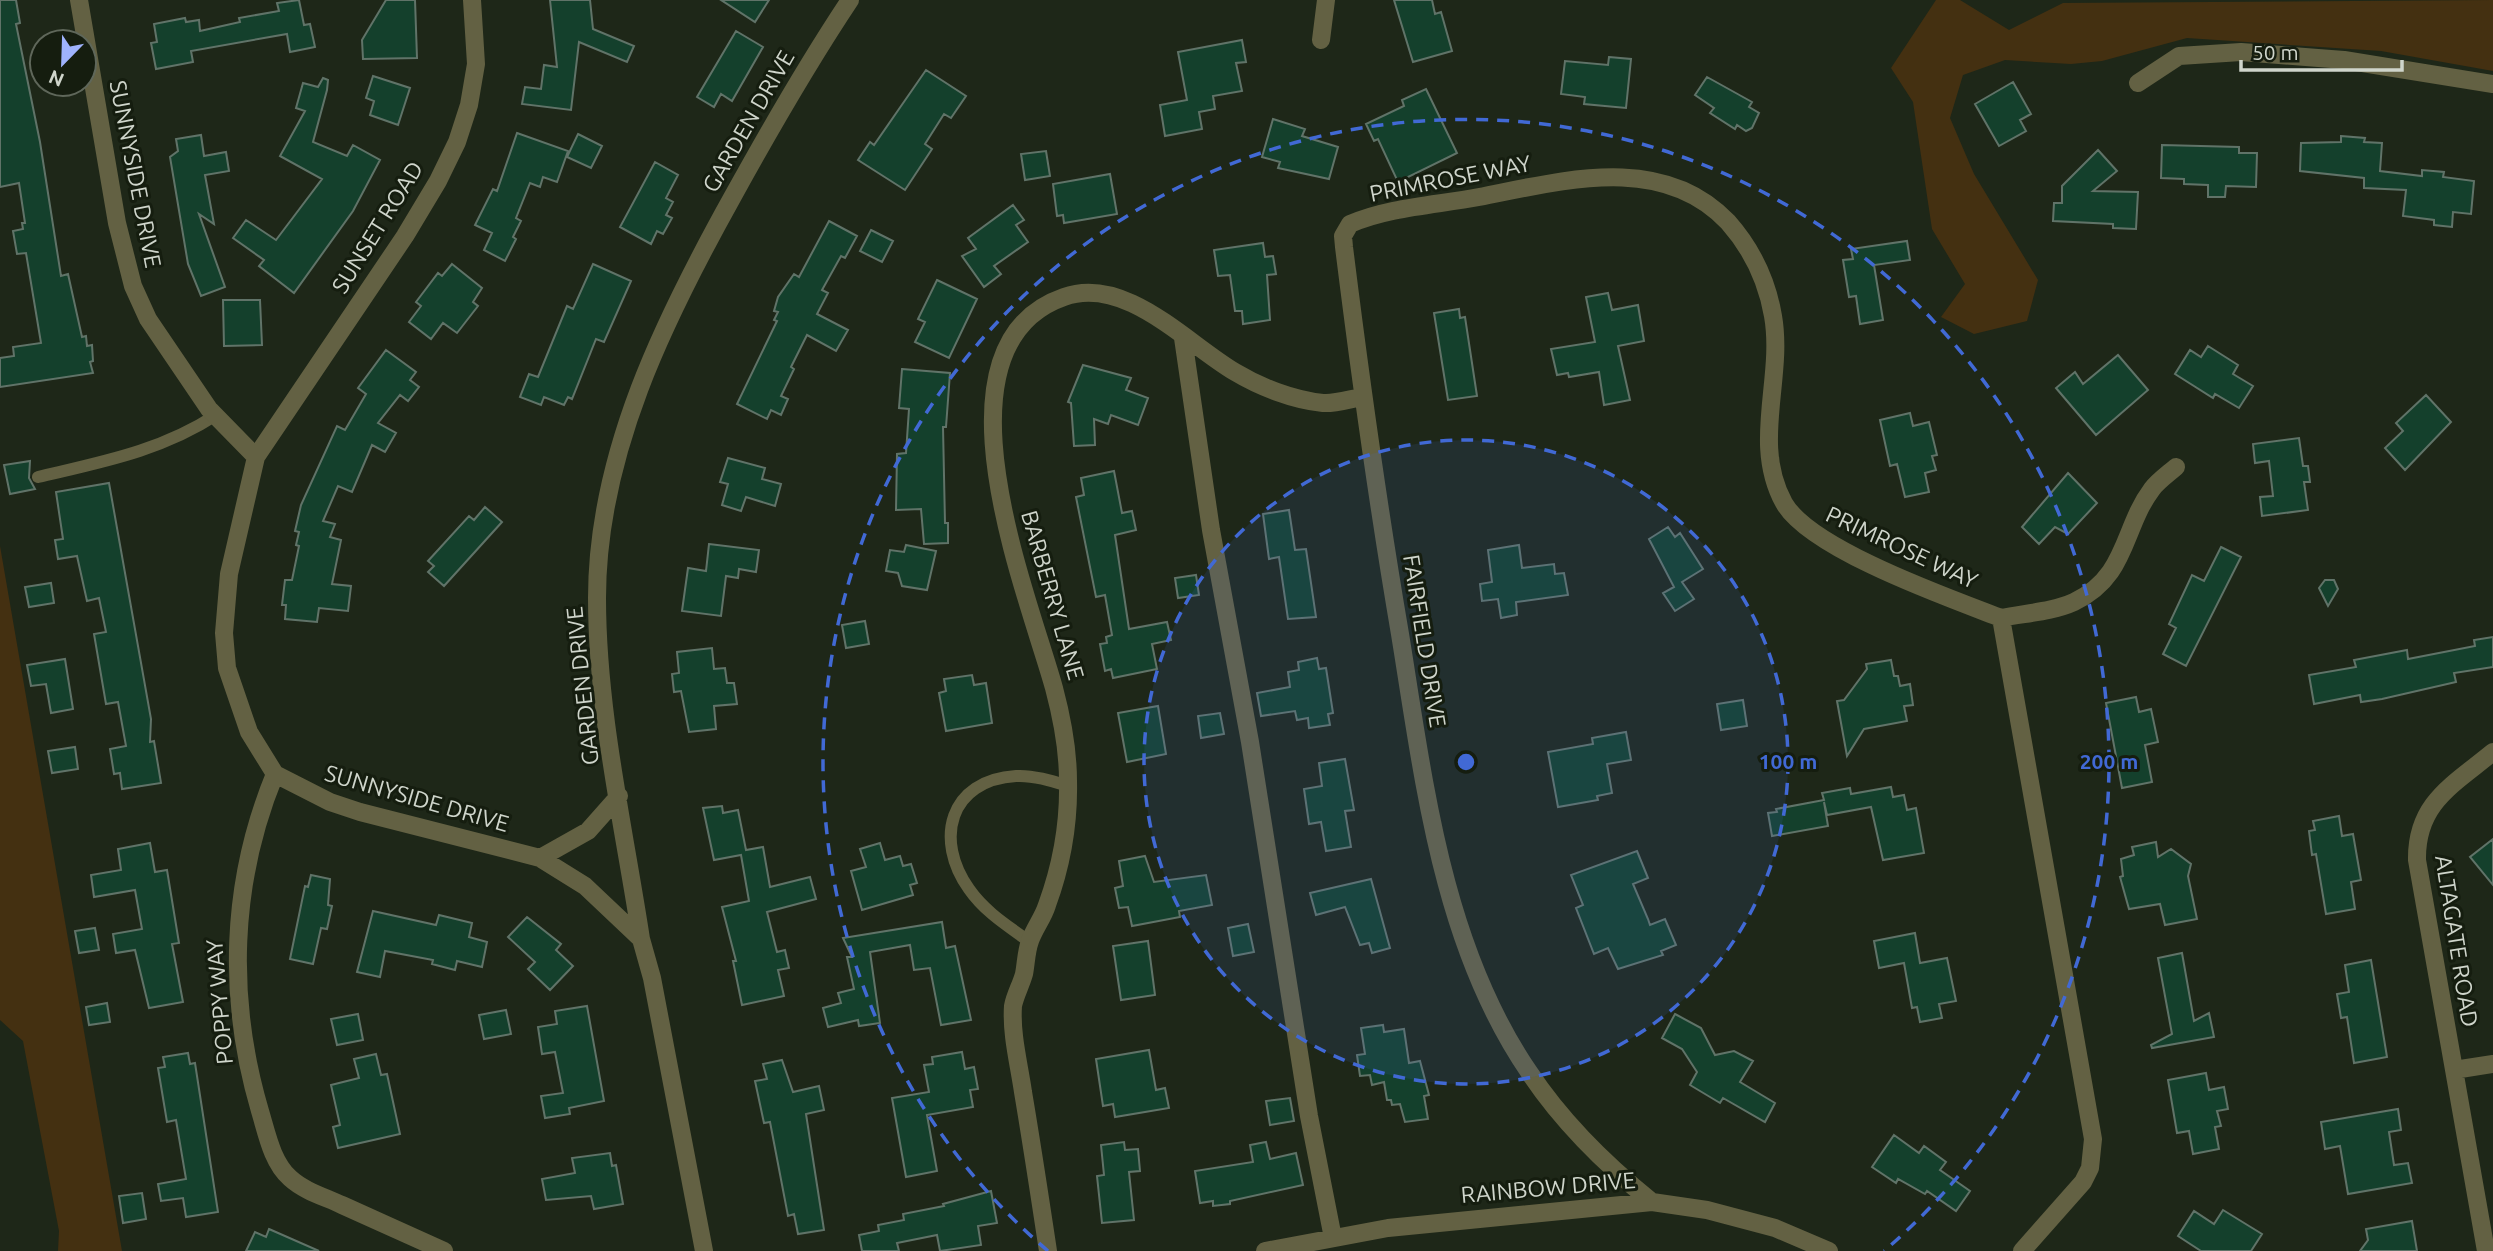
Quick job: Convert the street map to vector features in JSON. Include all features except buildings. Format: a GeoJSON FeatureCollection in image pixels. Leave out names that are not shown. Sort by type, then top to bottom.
{"type":"FeatureCollection","features":[{"type":"Feature","properties":{"kind":"street","name":"SUNNYSIDE DRIVE"},"geometry":{"type":"LineString","coordinates":[[79,0],[117,223],[133,286],[148,319],[216,415],[256,457],[229,574],[224,633],[233,693],[249,732],[275,774],[303,790],[360,812],[540,858],[584,887],[641,939]]}},
{"type":"Feature","properties":{"kind":"street","name":"SUNSET ROAD"},"geometry":{"type":"LineString","coordinates":[[256,457],[405,236],[457,142],[469,105],[476,64],[472,0]]}},
{"type":"Feature","properties":{"kind":"street","name":"GARDEN DRIVE"},"geometry":{"type":"LineString","coordinates":[[704,1251],[652,978],[641,939],[603,694],[597,618],[600,544],[611,479],[635,402],[691,272],[811,60],[850,0]]}},
{"type":"Feature","properties":{"kind":"street"},"geometry":{"type":"LineString","coordinates":[[1321,40],[1326,0]]}},
{"type":"Feature","properties":{"kind":"street"},"geometry":{"type":"LineString","coordinates":[[2138,83],[2179,57],[2241,52],[2344,60],[2493,84]]}},
{"type":"Feature","properties":{"kind":"street","name":"PRIMROSE WAY"},"geometry":{"type":"LineString","coordinates":[[1346,230],[1350,224],[1377,215],[1543,185],[1612,176],[1663,181],[1699,197],[1739,235],[1754,258],[1767,290],[1773,317],[1775,350],[1768,445],[1773,475],[1784,503],[1794,517],[1827,543],[2001,618]]}},
{"type":"Feature","properties":{"kind":"street","name":"FAIRFIELD DRIVE"},"geometry":{"type":"LineString","coordinates":[[1346,230],[1344,247],[1362,397],[1421,763],[1441,864],[1462,932],[1489,1002],[1527,1071],[1560,1114],[1620,1176],[1652,1202]]}},
{"type":"Feature","properties":{"kind":"street","name":"BARBERRY LANE"},"geometry":{"type":"LineString","coordinates":[[1048,1251],[1013,1023],[1013,1003],[1030,942],[1056,878],[1066,837],[1068,786],[1065,737],[1055,692],[999,490],[992,417],[998,371],[1012,340],[1027,320],[1048,303],[1086,292],[1104,293],[1132,304],[1237,374],[1274,391],[1326,403],[1362,397]]}},
{"type":"Feature","properties":{"kind":"street"},"geometry":{"type":"LineString","coordinates":[[1183,338],[1211,530],[1250,742],[1309,1116],[1334,1245]]}},
{"type":"Feature","properties":{"kind":"street"},"geometry":{"type":"LineString","coordinates":[[2022,1251],[2083,1182],[2090,1168],[2093,1139],[2001,618],[2060,607],[2089,593],[2102,583],[2123,554],[2153,487],[2176,467]]}},
{"type":"Feature","properties":{"kind":"street","name":"ALTAGATE ROAD"},"geometry":{"type":"LineString","coordinates":[[2486,1251],[2417,842],[2420,828],[2431,805],[2493,752]]}},
{"type":"Feature","properties":{"kind":"street","name":"POPPY WAY"},"geometry":{"type":"LineString","coordinates":[[275,774],[259,813],[250,848],[238,919],[236,959],[243,1046],[271,1148],[282,1169],[302,1187],[444,1251]]}},
{"type":"Feature","properties":{"kind":"street"},"geometry":{"type":"LineString","coordinates":[[540,858],[588,831],[619,796]]}},
{"type":"Feature","properties":{"kind":"street"},"geometry":{"type":"LineString","coordinates":[[2454,1070],[2493,1064]]}},
{"type":"Feature","properties":{"kind":"street","name":"RAINBOW DRIVE"},"geometry":{"type":"LineString","coordinates":[[1265,1251],[1334,1245],[1388,1228],[1485,1216],[1652,1202],[1707,1210],[1775,1228],[1829,1251]]}},
{"type":"Feature","properties":{"kind":"lane"},"geometry":{"type":"LineString","coordinates":[[38,477],[141,452],[186,435],[216,415]]}},
{"type":"Feature","properties":{"kind":"lane"},"geometry":{"type":"LineString","coordinates":[[1030,942],[983,908],[967,888],[955,863],[951,823],[956,808],[968,793],[999,778],[1018,776],[1068,786]]}},
{"type":"Feature","properties":{"kind":"shaded area"},"geometry":{"type":"Polygon","coordinates":[[[1936,0],[1960,0],[2009,30],[2063,3],[2493,0],[2493,71],[2381,51],[2187,38],[2102,61],[2071,64],[2005,60],[1963,75],[1950,118],[1974,174],[2038,280],[2027,321],[1974,334],[1941,317],[1965,284],[1932,229],[1913,102],[1891,68],[1936,0]]]}},
{"type":"Feature","properties":{"kind":"shaded area"},"geometry":{"type":"Polygon","coordinates":[[[0,546],[122,1251],[58,1251],[59,1231],[23,1041],[0,1020],[0,546]]]}}]}
